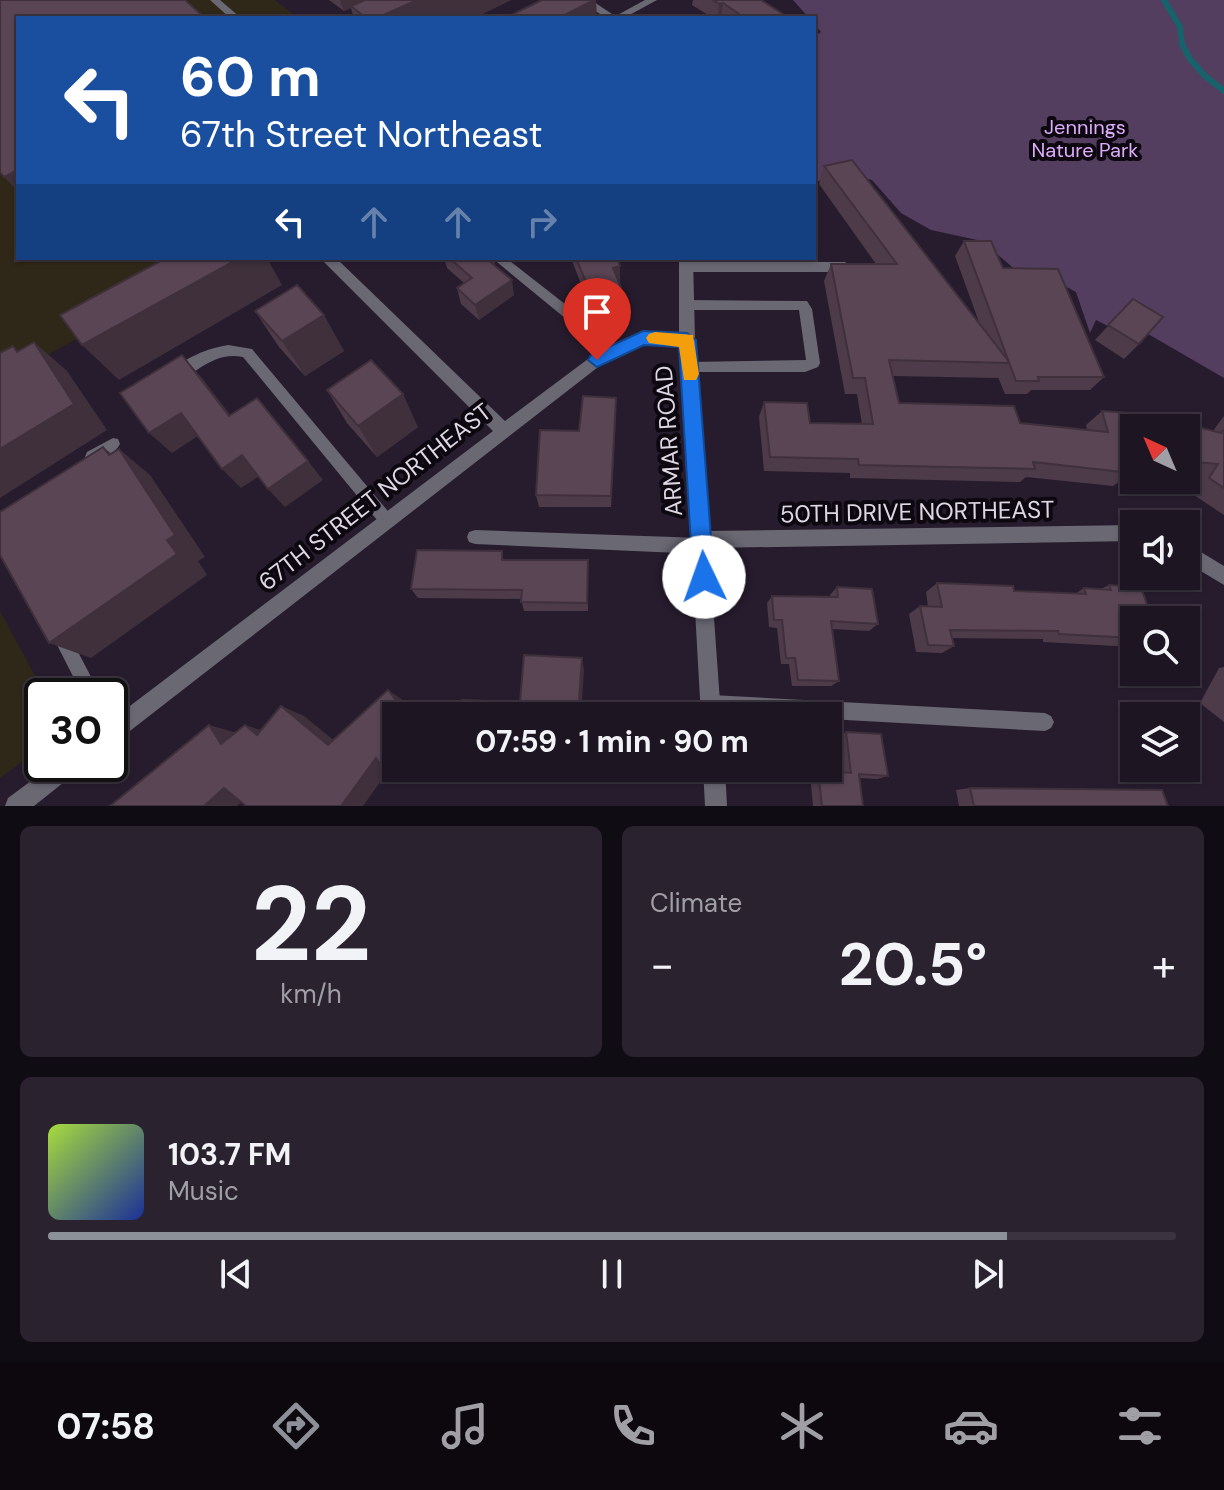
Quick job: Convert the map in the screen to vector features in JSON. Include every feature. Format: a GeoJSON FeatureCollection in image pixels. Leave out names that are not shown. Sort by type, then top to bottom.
{"type":"FeatureCollection","features":[{"type":"Feature","properties":{"kind":"street"},"geometry":{"type":"LineString","coordinates":[[584,0],[612,16]]}},
{"type":"Feature","properties":{"kind":"street"},"geometry":{"type":"LineString","coordinates":[[329,260],[504,431]]}},
{"type":"Feature","properties":{"kind":"street","name":"ARMAR ROAD"},"geometry":{"type":"LineString","coordinates":[[686,262],[687,340],[711,702]]}},
{"type":"Feature","properties":{"kind":"street","name":"67TH STREET NORTHEAST"},"geometry":{"type":"LineString","coordinates":[[128,719],[597,360],[643,338],[687,340]]}},
{"type":"Feature","properties":{"kind":"street","name":"50TH DRIVE NORTHEAST"},"geometry":{"type":"LineString","coordinates":[[702,543],[1120,533]]}},
{"type":"Feature","properties":{"kind":"street"},"geometry":{"type":"LineString","coordinates":[[1200,561],[1224,576]]}},
{"type":"Feature","properties":{"kind":"street"},"geometry":{"type":"LineString","coordinates":[[16,806],[47,782]]}},
{"type":"Feature","properties":{"kind":"street"},"geometry":{"type":"LineString","coordinates":[[715,782],[716,806]]}},
{"type":"Feature","properties":{"kind":"lane"},"geometry":{"type":"LineString","coordinates":[[215,0],[234,16]]}},
{"type":"Feature","properties":{"kind":"lane"},"geometry":{"type":"LineString","coordinates":[[619,16],[652,0]]}},
{"type":"Feature","properties":{"kind":"lane"},"geometry":{"type":"LineString","coordinates":[[501,260],[615,351]]}},
{"type":"Feature","properties":{"kind":"lane"},"geometry":{"type":"LineString","coordinates":[[718,267],[733,260]]}},
{"type":"Feature","properties":{"kind":"lane"},"geometry":{"type":"LineString","coordinates":[[686,262],[718,267],[855,267]]}},
{"type":"Feature","properties":{"kind":"lane"},"geometry":{"type":"LineString","coordinates":[[686,305],[802,305],[806,309],[813,363],[805,366],[689,368]]}},
{"type":"Feature","properties":{"kind":"lane"},"geometry":{"type":"LineString","coordinates":[[167,380],[217,351],[229,349],[247,353],[387,521]]}},
{"type":"Feature","properties":{"kind":"lane"},"geometry":{"type":"LineString","coordinates":[[75,468],[113,444]]}},
{"type":"Feature","properties":{"kind":"lane"},"geometry":{"type":"LineString","coordinates":[[475,537],[702,543]]}},
{"type":"Feature","properties":{"kind":"lane"},"geometry":{"type":"LineString","coordinates":[[50,616],[83,678]]}},
{"type":"Feature","properties":{"kind":"lane"},"geometry":{"type":"LineString","coordinates":[[842,715],[1045,722]]}},
{"type":"Feature","properties":{"kind":"shaded area"},"geometry":{"type":"Polygon","coordinates":[[[0,0],[275,0],[295,16],[16,16],[16,260],[220,260],[0,381],[0,0]]]}},
{"type":"Feature","properties":{"kind":"shaded area"},"geometry":{"type":"Polygon","coordinates":[[[0,611],[36,678],[24,678],[24,760],[0,778],[0,611]]]}},
{"type":"Feature","properties":{"kind":"green space","name":"Jennings Nature Park"},"geometry":{"type":"Polygon","coordinates":[[[793,0],[1224,0],[1224,378],[1117,316],[1108,326],[1096,320],[1090,333],[1076,292],[1054,280],[1026,279],[982,241],[931,230],[901,213],[872,180],[847,174],[816,182],[816,35],[821,32],[816,26],[816,16],[807,16],[793,0]]]}},
{"type":"Feature","properties":{"kind":"building"},"geometry":{"type":"Polygon","coordinates":[[[0,0],[185,0],[203,16],[16,16],[16,171],[4,177],[0,172],[0,0]]]}},
{"type":"Feature","properties":{"kind":"building"},"geometry":{"type":"Polygon","coordinates":[[[365,0],[417,0],[381,16],[364,16],[351,6],[365,0]]]}},
{"type":"Feature","properties":{"kind":"building"},"geometry":{"type":"Polygon","coordinates":[[[542,0],[594,0],[563,16],[509,16],[542,0]]]}},
{"type":"Feature","properties":{"kind":"building"},"geometry":{"type":"Polygon","coordinates":[[[713,0],[761,0],[786,16],[742,16],[723,3],[713,0]]]}},
{"type":"Feature","properties":{"kind":"building"},"geometry":{"type":"Polygon","coordinates":[[[852,160],[1010,363],[889,360],[899,403],[1014,406],[1020,423],[1108,432],[1102,411],[1145,414],[1120,414],[1120,472],[1033,462],[1035,469],[859,465],[858,459],[770,457],[764,402],[807,403],[810,423],[873,424],[865,378],[853,378],[831,264],[897,264],[824,166],[852,160]]]}},
{"type":"Feature","properties":{"kind":"building"},"geometry":{"type":"Polygon","coordinates":[[[964,241],[991,241],[1003,268],[1058,269],[1104,377],[1038,377],[1039,381],[1016,381],[964,241]]]}},
{"type":"Feature","properties":{"kind":"building"},"geometry":{"type":"Polygon","coordinates":[[[162,260],[236,260],[82,345],[60,315],[162,260]]]}},
{"type":"Feature","properties":{"kind":"building"},"geometry":{"type":"Polygon","coordinates":[[[451,260],[488,260],[512,280],[475,305],[457,288],[472,278],[451,260]]]}},
{"type":"Feature","properties":{"kind":"building"},"geometry":{"type":"Polygon","coordinates":[[[577,260],[618,260],[620,266],[613,268],[621,287],[591,295],[577,260]]]}},
{"type":"Feature","properties":{"kind":"building"},"geometry":{"type":"Polygon","coordinates":[[[297,285],[324,315],[282,341],[255,311],[297,285]]]}},
{"type":"Feature","properties":{"kind":"building"},"geometry":{"type":"Polygon","coordinates":[[[1133,299],[1163,317],[1139,344],[1108,325],[1133,299]]]}},
{"type":"Feature","properties":{"kind":"building"},"geometry":{"type":"Polygon","coordinates":[[[34,342],[74,404],[0,449],[0,353],[13,346],[17,352],[34,342]]]}},
{"type":"Feature","properties":{"kind":"building"},"geometry":{"type":"Polygon","coordinates":[[[182,355],[229,416],[257,398],[308,461],[268,489],[242,455],[222,469],[181,413],[149,433],[120,393],[182,355]]]}},
{"type":"Feature","properties":{"kind":"building"},"geometry":{"type":"Polygon","coordinates":[[[371,360],[403,394],[358,426],[327,390],[371,360]]]}},
{"type":"Feature","properties":{"kind":"building"},"geometry":{"type":"Polygon","coordinates":[[[583,396],[616,398],[611,496],[536,495],[540,430],[579,431],[583,396]]]}},
{"type":"Feature","properties":{"kind":"building"},"geometry":{"type":"Polygon","coordinates":[[[1200,428],[1221,433],[1224,430],[1224,488],[1209,478],[1218,464],[1200,462],[1200,428]]]}},
{"type":"Feature","properties":{"kind":"building"},"geometry":{"type":"Polygon","coordinates":[[[103,447],[109,455],[119,449],[175,535],[167,540],[177,554],[49,643],[0,555],[0,512],[103,447]]]}},
{"type":"Feature","properties":{"kind":"building"},"geometry":{"type":"Polygon","coordinates":[[[417,550],[502,551],[502,560],[588,560],[587,603],[521,602],[522,590],[411,589],[417,550]]]}},
{"type":"Feature","properties":{"kind":"building"},"geometry":{"type":"Polygon","coordinates":[[[937,583],[1013,586],[1014,591],[1086,594],[1084,588],[1111,590],[1109,585],[1120,586],[1120,590],[1142,590],[1147,606],[1120,606],[1120,637],[1059,634],[1058,631],[950,630],[954,646],[928,645],[920,606],[942,607],[937,583]]]}},
{"type":"Feature","properties":{"kind":"building"},"geometry":{"type":"Polygon","coordinates":[[[837,587],[872,589],[878,624],[831,621],[839,681],[798,680],[795,658],[786,658],[782,620],[774,620],[772,596],[838,597],[837,587]]]}},
{"type":"Feature","properties":{"kind":"building"},"geometry":{"type":"Polygon","coordinates":[[[524,655],[582,658],[579,702],[520,702],[524,655]]]}},
{"type":"Feature","properties":{"kind":"building"},"geometry":{"type":"Polygon","coordinates":[[[388,690],[397,702],[382,702],[382,767],[376,758],[341,806],[246,806],[224,788],[204,806],[110,806],[209,725],[221,744],[245,725],[257,735],[281,706],[328,745],[388,690]]]}},
{"type":"Feature","properties":{"kind":"building"},"geometry":{"type":"Polygon","coordinates":[[[462,700],[520,702],[462,702],[462,700]]]}},
{"type":"Feature","properties":{"kind":"building"},"geometry":{"type":"Polygon","coordinates":[[[846,732],[881,734],[888,776],[859,774],[863,806],[822,806],[819,782],[842,782],[842,772],[851,773],[846,732]]]}},
{"type":"Feature","properties":{"kind":"building"},"geometry":{"type":"Polygon","coordinates":[[[970,788],[1162,790],[1168,806],[974,806],[970,788]]]}},
{"type":"Feature","properties":{"kind":"waterway"},"geometry":{"type":"LineString","coordinates":[[1164,0],[1180,27],[1182,44],[1190,59],[1224,91]]}},
{"type":"Feature","properties":{"kind":"slow traffic"},"geometry":{"type":"LineString","coordinates":[[655,338],[687,340],[690,374]]}},
{"type":"Feature","properties":{"kind":"route"},"geometry":{"type":"LineString","coordinates":[[597,360],[643,338],[687,340],[704,577]]}}]}
